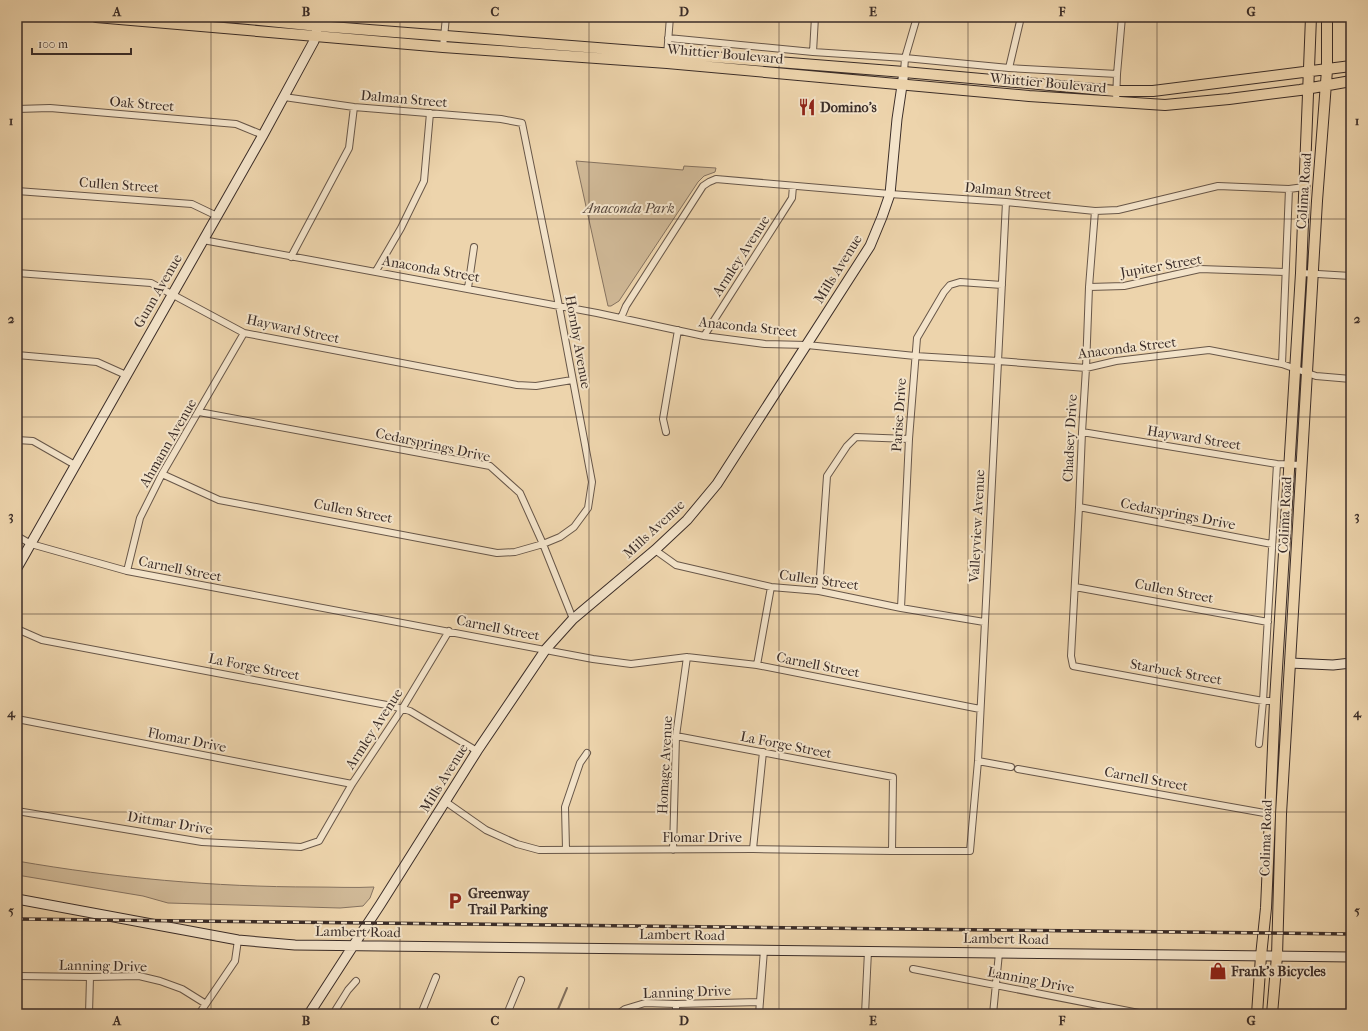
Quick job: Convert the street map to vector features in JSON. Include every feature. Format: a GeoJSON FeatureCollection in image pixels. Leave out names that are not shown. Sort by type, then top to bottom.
{"type":"FeatureCollection","features":[{"type":"Feature","properties":{"kind":"main road","name":"Whittier Boulevard"},"geometry":{"type":"LineString","coordinates":[[96,17],[317,31],[444,35],[902,84],[1164,105],[1229,99],[1351,81]]}},
{"type":"Feature","properties":{"kind":"main road","name":"Whittier Boulevard"},"geometry":{"type":"LineString","coordinates":[[228,17],[317,31],[443,47],[904,72],[1116,91],[1152,91],[1351,66]]}},
{"type":"Feature","properties":{"kind":"main road","name":"Colima Road"},"geometry":{"type":"LineString","coordinates":[[1272,1014],[1277,956],[1275,701],[1301,273],[1311,17]]}},
{"type":"Feature","properties":{"kind":"main road","name":"Colima Road"},"geometry":{"type":"LineString","coordinates":[[1258,1014],[1265,912],[1290,663],[1312,274],[1327,70],[1327,17]]}},
{"type":"Feature","properties":{"kind":"main road"},"geometry":{"type":"LineString","coordinates":[[1275,701],[1287,701]]}},
{"type":"Feature","properties":{"kind":"street"},"geometry":{"type":"LineString","coordinates":[[443,47],[446,17]]}},
{"type":"Feature","properties":{"kind":"street"},"geometry":{"type":"LineString","coordinates":[[667,58],[670,17]]}},
{"type":"Feature","properties":{"kind":"street"},"geometry":{"type":"LineString","coordinates":[[813,52],[815,17]]}},
{"type":"Feature","properties":{"kind":"street","name":"Mills Avenue"},"geometry":{"type":"LineString","coordinates":[[310,1014],[477,751],[546,649],[573,619],[687,520],[716,484],[870,246],[890,194],[897,119],[905,58],[917,17]]}},
{"type":"Feature","properties":{"kind":"street"},"geometry":{"type":"LineString","coordinates":[[1009,68],[1022,17]]}},
{"type":"Feature","properties":{"kind":"street"},"geometry":{"type":"LineString","coordinates":[[1116,102],[1122,17]]}},
{"type":"Feature","properties":{"kind":"street","name":"Gunn Avenue"},"geometry":{"type":"LineString","coordinates":[[17,568],[264,135],[314,41],[317,31]]}},
{"type":"Feature","properties":{"kind":"street","name":"Whittier Boulevard"},"geometry":{"type":"LineString","coordinates":[[668,38],[813,52],[905,58],[1009,68],[1117,74]]}},
{"type":"Feature","properties":{"kind":"street","name":"Dalman Street"},"geometry":{"type":"LineString","coordinates":[[284,98],[354,107],[501,119],[522,123]]}},
{"type":"Feature","properties":{"kind":"street"},"geometry":{"type":"LineString","coordinates":[[291,257],[349,148],[354,107]]}},
{"type":"Feature","properties":{"kind":"street","name":"Oak Street"},"geometry":{"type":"LineString","coordinates":[[17,109],[50,108],[236,124],[264,135]]}},
{"type":"Feature","properties":{"kind":"street"},"geometry":{"type":"LineString","coordinates":[[376,271],[401,228],[424,181],[430,113]]}},
{"type":"Feature","properties":{"kind":"street","name":"Hornby Avenue"},"geometry":{"type":"LineString","coordinates":[[522,123],[559,306],[592,482],[588,508],[574,527],[560,537],[543,544]]}},
{"type":"Feature","properties":{"kind":"street","name":"Dalman Street"},"geometry":{"type":"LineString","coordinates":[[621,318],[626,306],[703,186],[716,179],[1006,202],[1095,211],[1118,210],[1218,186],[1289,189],[1304,187]]}},
{"type":"Feature","properties":{"kind":"street","name":"Armley Avenue"},"geometry":{"type":"LineString","coordinates":[[704,336],[792,198],[793,186]]}},
{"type":"Feature","properties":{"kind":"street"},"geometry":{"type":"LineString","coordinates":[[1282,364],[1289,189]]}},
{"type":"Feature","properties":{"kind":"street","name":"Cullen Street"},"geometry":{"type":"LineString","coordinates":[[17,191],[192,204],[217,216]]}},
{"type":"Feature","properties":{"kind":"street","name":"Valleyview Avenue"},"geometry":{"type":"LineString","coordinates":[[970,851],[978,761],[1006,202]]}},
{"type":"Feature","properties":{"kind":"street","name":"Chadsey Drive"},"geometry":{"type":"LineString","coordinates":[[1073,666],[1070,656],[1075,587],[1089,287],[1095,211]]}},
{"type":"Feature","properties":{"kind":"street","name":"Anaconda Street"},"geometry":{"type":"LineString","coordinates":[[203,240],[468,288],[704,336],[765,344],[807,345],[915,356],[1086,368],[1116,361],[1209,350],[1282,364],[1316,376],[1351,379]]}},
{"type":"Feature","properties":{"kind":"street"},"geometry":{"type":"LineString","coordinates":[[468,288],[474,247]]}},
{"type":"Feature","properties":{"kind":"street","name":"Jupiter Street"},"geometry":{"type":"LineString","coordinates":[[1089,287],[1124,286],[1200,269],[1285,272]]}},
{"type":"Feature","properties":{"kind":"street","name":"Hayward Street"},"geometry":{"type":"LineString","coordinates":[[17,273],[151,283],[244,333],[517,385],[536,386],[572,380]]}},
{"type":"Feature","properties":{"kind":"street"},"geometry":{"type":"LineString","coordinates":[[1301,273],[1351,276]]}},
{"type":"Feature","properties":{"kind":"street","name":"Parise Drive"},"geometry":{"type":"LineString","coordinates":[[901,608],[909,439],[917,338],[944,292],[950,285],[960,282],[1002,285]]}},
{"type":"Feature","properties":{"kind":"street"},"geometry":{"type":"LineString","coordinates":[[666,432],[663,419],[678,330]]}},
{"type":"Feature","properties":{"kind":"street","name":"Ahmann Avenue"},"geometry":{"type":"LineString","coordinates":[[127,571],[140,518],[162,474],[244,333]]}},
{"type":"Feature","properties":{"kind":"street"},"geometry":{"type":"LineString","coordinates":[[17,355],[97,362],[126,375]]}},
{"type":"Feature","properties":{"kind":"street","name":"Cedarsprings Drive"},"geometry":{"type":"LineString","coordinates":[[199,412],[490,466],[520,493],[543,544],[573,619]]}},
{"type":"Feature","properties":{"kind":"street","name":"Hayward Street"},"geometry":{"type":"LineString","coordinates":[[1082,432],[1277,464],[1302,466]]}},
{"type":"Feature","properties":{"kind":"street"},"geometry":{"type":"LineString","coordinates":[[819,591],[827,476],[847,446],[856,437],[909,439]]}},
{"type":"Feature","properties":{"kind":"street"},"geometry":{"type":"LineString","coordinates":[[17,440],[33,441],[75,465]]}},
{"type":"Feature","properties":{"kind":"street"},"geometry":{"type":"LineString","coordinates":[[1259,744],[1263,701],[1277,464]]}},
{"type":"Feature","properties":{"kind":"street","name":"Cullen Street"},"geometry":{"type":"LineString","coordinates":[[162,474],[219,500],[477,550],[496,553],[515,552],[543,544]]}},
{"type":"Feature","properties":{"kind":"street","name":"Cedarsprings Drive"},"geometry":{"type":"LineString","coordinates":[[1079,507],[1272,544]]}},
{"type":"Feature","properties":{"kind":"street","name":"Carnell Street"},"geometry":{"type":"LineString","coordinates":[[17,536],[31,544],[127,571],[593,659],[631,664],[687,657],[757,665],[980,709]]}},
{"type":"Feature","properties":{"kind":"street","name":"Cullen Street"},"geometry":{"type":"LineString","coordinates":[[654,550],[676,564],[771,587],[819,591],[901,608],[984,622]]}},
{"type":"Feature","properties":{"kind":"street"},"geometry":{"type":"LineString","coordinates":[[757,665],[771,587]]}},
{"type":"Feature","properties":{"kind":"street","name":"Cullen Street"},"geometry":{"type":"LineString","coordinates":[[1075,587],[1268,622]]}},
{"type":"Feature","properties":{"kind":"street","name":"La Forge Street"},"geometry":{"type":"LineString","coordinates":[[17,629],[42,640],[379,702],[410,712],[477,751]]}},
{"type":"Feature","properties":{"kind":"street","name":"Armley Avenue"},"geometry":{"type":"LineString","coordinates":[[319,841],[352,784],[402,709],[449,631]]}},
{"type":"Feature","properties":{"kind":"street","name":"Homage Avenue"},"geometry":{"type":"LineString","coordinates":[[674,850],[676,736],[687,657]]}},
{"type":"Feature","properties":{"kind":"street"},"geometry":{"type":"LineString","coordinates":[[1278,662],[1333,665],[1351,663]]}},
{"type":"Feature","properties":{"kind":"street","name":"Starbuck Street"},"geometry":{"type":"LineString","coordinates":[[1073,666],[1263,701],[1275,701]]}},
{"type":"Feature","properties":{"kind":"street","name":"Flomar Drive"},"geometry":{"type":"LineString","coordinates":[[17,719],[352,784]]}},
{"type":"Feature","properties":{"kind":"street","name":"La Forge Street"},"geometry":{"type":"LineString","coordinates":[[676,736],[893,776],[892,851]]}},
{"type":"Feature","properties":{"kind":"street"},"geometry":{"type":"LineString","coordinates":[[752,849],[763,752]]}},
{"type":"Feature","properties":{"kind":"street"},"geometry":{"type":"LineString","coordinates":[[566,849],[565,807],[580,763],[587,753]]}},
{"type":"Feature","properties":{"kind":"street"},"geometry":{"type":"LineString","coordinates":[[978,761],[1010,767]]}},
{"type":"Feature","properties":{"kind":"street","name":"Carnell Street"},"geometry":{"type":"LineString","coordinates":[[1018,769],[1275,814]]}},
{"type":"Feature","properties":{"kind":"street","name":"Flomar Drive"},"geometry":{"type":"LineString","coordinates":[[446,802],[486,830],[517,844],[539,850],[752,849],[970,851]]}},
{"type":"Feature","properties":{"kind":"street","name":"Dittmar Drive"},"geometry":{"type":"LineString","coordinates":[[17,810],[202,842],[301,847],[319,841]]}},
{"type":"Feature","properties":{"kind":"street","name":"Lambert Road"},"geometry":{"type":"LineString","coordinates":[[17,899],[238,940],[295,945],[1351,957]]}},
{"type":"Feature","properties":{"kind":"street"},"geometry":{"type":"LineString","coordinates":[[199,1014],[235,961],[238,940]]}},
{"type":"Feature","properties":{"kind":"street"},"geometry":{"type":"LineString","coordinates":[[759,1014],[764,950]]}},
{"type":"Feature","properties":{"kind":"street"},"geometry":{"type":"LineString","coordinates":[[865,1014],[868,952]]}},
{"type":"Feature","properties":{"kind":"street"},"geometry":{"type":"LineString","coordinates":[[993,1014],[999,953]]}},
{"type":"Feature","properties":{"kind":"street","name":"Lanning Drive"},"geometry":{"type":"LineString","coordinates":[[913,969],[995,985],[1107,1011],[1144,1014]]}},
{"type":"Feature","properties":{"kind":"street","name":"Lanning Drive"},"geometry":{"type":"LineString","coordinates":[[17,976],[139,976],[160,981],[182,989],[206,1004]]}},
{"type":"Feature","properties":{"kind":"street"},"geometry":{"type":"LineString","coordinates":[[90,977],[90,1014]]}},
{"type":"Feature","properties":{"kind":"street"},"geometry":{"type":"LineString","coordinates":[[421,1014],[436,977]]}},
{"type":"Feature","properties":{"kind":"street"},"geometry":{"type":"LineString","coordinates":[[507,1014],[521,980]]}},
{"type":"Feature","properties":{"kind":"street"},"geometry":{"type":"LineString","coordinates":[[333,1014],[348,990],[356,981]]}},
{"type":"Feature","properties":{"kind":"street","name":"Lanning Drive"},"geometry":{"type":"LineString","coordinates":[[618,1014],[625,1009],[645,1003],[676,1004],[760,1002]]}},
{"type":"Feature","properties":{"kind":"street"},"geometry":{"type":"LineString","coordinates":[[676,1004],[676,1014]]}},
{"type":"Feature","properties":{"kind":"green space","name":"Anaconda Park"},"geometry":{"type":"Polygon","coordinates":[[[576,161],[683,170],[684,166],[716,168],[715,172],[704,176],[698,182],[619,301],[611,306],[608,306],[576,161]]]}},
{"type":"Feature","properties":{"kind":"green space"},"geometry":{"type":"Polygon","coordinates":[[[17,861],[128,877],[202,883],[277,887],[374,887],[370,898],[363,906],[340,908],[168,903],[143,896],[17,875],[17,861]]]}},
{"type":"Feature","properties":{"kind":"waterway"},"geometry":{"type":"LineString","coordinates":[[556,1014],[567,988]]}},
{"type":"Feature","properties":{"kind":"railway"},"geometry":{"type":"LineString","coordinates":[[17,919],[1351,934]]}},
{"type":"Feature","properties":{"kind":"place","name":"Domino's"},"geometry":{"type":"Point","coordinates":[807,107]}},
{"type":"Feature","properties":{"kind":"place","name":"Greenway Trail Parking"},"geometry":{"type":"Point","coordinates":[455,901]}},
{"type":"Feature","properties":{"kind":"place","name":"Frank's Bicycles"},"geometry":{"type":"Point","coordinates":[1218,971]}}]}
